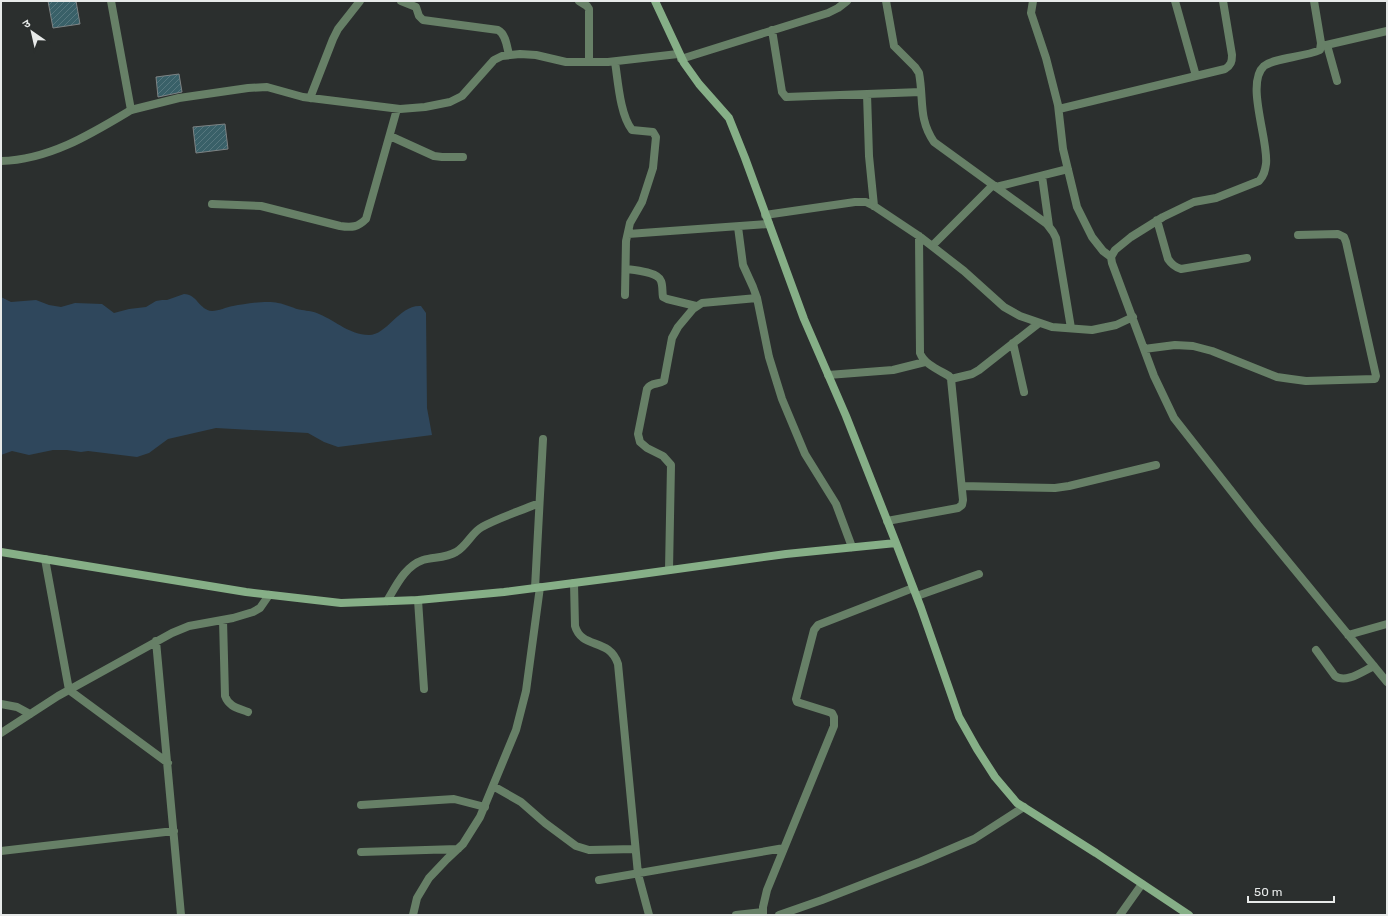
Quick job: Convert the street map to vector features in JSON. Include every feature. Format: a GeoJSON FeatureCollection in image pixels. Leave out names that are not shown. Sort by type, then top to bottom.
{"type":"FeatureCollection","features":[{"type":"Feature","properties":{"kind":"main road"},"geometry":{"type":"LineString","coordinates":[[655,1],[680,56],[699,84],[729,118],[804,319],[872,479],[915,592],[959,717],[977,749],[995,777],[1017,803],[1188,915]]}},
{"type":"Feature","properties":{"kind":"main road"},"geometry":{"type":"LineString","coordinates":[[1,552],[246,592],[340,603],[418,600],[538,588],[786,554],[896,543]]}},
{"type":"Feature","properties":{"kind":"street"},"geometry":{"type":"LineString","coordinates":[[111,1],[131,110]]}},
{"type":"Feature","properties":{"kind":"street"},"geometry":{"type":"LineString","coordinates":[[310,98],[338,29],[360,1]]}},
{"type":"Feature","properties":{"kind":"street"},"geometry":{"type":"LineString","coordinates":[[401,1],[416,6],[419,16],[423,20],[498,30],[502,32],[504,36],[509,55]]}},
{"type":"Feature","properties":{"kind":"street"},"geometry":{"type":"LineString","coordinates":[[579,1],[589,9],[589,62]]}},
{"type":"Feature","properties":{"kind":"street"},"geometry":{"type":"LineString","coordinates":[[1,162],[42,155],[73,142],[131,110],[178,98],[248,88],[267,87],[310,98],[397,109],[425,107],[450,102],[462,96],[494,60],[502,56],[520,54],[536,55],[566,62],[614,62],[680,56],[828,13],[847,1]]}},
{"type":"Feature","properties":{"kind":"street"},"geometry":{"type":"LineString","coordinates":[[886,1],[894,46],[919,73],[923,120],[927,132],[934,142],[1049,226]]}},
{"type":"Feature","properties":{"kind":"street"},"geometry":{"type":"LineString","coordinates":[[1033,1],[1031,13],[1046,58],[1059,109],[1064,149],[1078,207],[1092,237],[1103,251],[1111,257]]}},
{"type":"Feature","properties":{"kind":"street"},"geometry":{"type":"LineString","coordinates":[[1175,1],[1196,76]]}},
{"type":"Feature","properties":{"kind":"street"},"geometry":{"type":"LineString","coordinates":[[1059,109],[1224,69],[1229,66],[1232,61],[1232,55],[1223,1]]}},
{"type":"Feature","properties":{"kind":"street"},"geometry":{"type":"LineString","coordinates":[[1314,1],[1325,45],[1337,82]]}},
{"type":"Feature","properties":{"kind":"street"},"geometry":{"type":"LineString","coordinates":[[772,30],[784,95],[786,97],[921,92]]}},
{"type":"Feature","properties":{"kind":"street"},"geometry":{"type":"LineString","coordinates":[[1387,31],[1325,45],[1320,50],[1312,54],[1271,62],[1264,66],[1259,72],[1257,101],[1266,163],[1264,175],[1259,181],[1216,198],[1194,202],[1157,220],[1131,237],[1115,250],[1111,257],[1154,376],[1174,418],[1258,525],[1387,682]]}},
{"type":"Feature","properties":{"kind":"street"},"geometry":{"type":"LineString","coordinates":[[614,62],[624,117],[632,130],[653,132],[656,137],[653,168],[642,202],[630,223],[626,241],[625,295]]}},
{"type":"Feature","properties":{"kind":"street"},"geometry":{"type":"LineString","coordinates":[[867,94],[869,156],[874,206]]}},
{"type":"Feature","properties":{"kind":"street"},"geometry":{"type":"LineString","coordinates":[[212,204],[261,206],[340,226],[352,228],[360,225],[366,219],[397,109]]}},
{"type":"Feature","properties":{"kind":"street"},"geometry":{"type":"LineString","coordinates":[[390,136],[434,156],[463,157]]}},
{"type":"Feature","properties":{"kind":"street"},"geometry":{"type":"LineString","coordinates":[[932,246],[994,186],[1068,169]]}},
{"type":"Feature","properties":{"kind":"street"},"geometry":{"type":"LineString","coordinates":[[1042,176],[1049,226],[1056,238],[1071,328]]}},
{"type":"Feature","properties":{"kind":"street"},"geometry":{"type":"LineString","coordinates":[[765,215],[855,202],[866,202],[919,236],[964,271],[1004,307],[1020,316],[1052,327],[1092,330],[1116,326],[1132,317]]}},
{"type":"Feature","properties":{"kind":"street"},"geometry":{"type":"LineString","coordinates":[[1157,220],[1168,259],[1171,264],[1176,267],[1181,269],[1247,258]]}},
{"type":"Feature","properties":{"kind":"street"},"geometry":{"type":"LineString","coordinates":[[628,234],[769,224]]}},
{"type":"Feature","properties":{"kind":"street"},"geometry":{"type":"LineString","coordinates":[[738,227],[744,266],[753,287],[770,363],[782,399],[805,454],[836,504],[852,547]]}},
{"type":"Feature","properties":{"kind":"street"},"geometry":{"type":"LineString","coordinates":[[1144,349],[1175,345],[1193,346],[1212,351],[1278,377],[1306,381],[1375,379],[1376,376],[1344,237],[1338,234],[1298,235]]}},
{"type":"Feature","properties":{"kind":"street"},"geometry":{"type":"LineString","coordinates":[[887,521],[958,508],[962,505],[963,500],[951,379],[949,376],[925,362],[920,354],[919,236]]}},
{"type":"Feature","properties":{"kind":"street"},"geometry":{"type":"LineString","coordinates":[[626,269],[654,274],[659,277],[661,281],[663,297],[696,306]]}},
{"type":"Feature","properties":{"kind":"street"},"geometry":{"type":"LineString","coordinates":[[669,570],[671,465],[663,456],[640,442],[638,434],[647,390],[652,384],[661,383],[664,381],[672,338],[678,327],[696,306],[702,303],[756,298]]}},
{"type":"Feature","properties":{"kind":"street"},"geometry":{"type":"LineString","coordinates":[[951,379],[972,374],[979,370],[1039,323]]}},
{"type":"Feature","properties":{"kind":"street"},"geometry":{"type":"LineString","coordinates":[[1013,343],[1024,392]]}},
{"type":"Feature","properties":{"kind":"street"},"geometry":{"type":"LineString","coordinates":[[828,375],[894,370],[925,362]]}},
{"type":"Feature","properties":{"kind":"street"},"geometry":{"type":"LineString","coordinates":[[413,915],[417,898],[429,878],[463,844],[480,817],[516,730],[526,691],[538,588],[539,503],[543,439]]}},
{"type":"Feature","properties":{"kind":"street"},"geometry":{"type":"LineString","coordinates":[[962,486],[1055,488],[1156,465]]}},
{"type":"Feature","properties":{"kind":"street"},"geometry":{"type":"LineString","coordinates":[[387,601],[402,576],[412,566],[423,560],[446,556],[455,552],[462,547],[481,527],[539,503]]}},
{"type":"Feature","properties":{"kind":"street"},"geometry":{"type":"LineString","coordinates":[[45,559],[68,690],[168,763]]}},
{"type":"Feature","properties":{"kind":"street"},"geometry":{"type":"LineString","coordinates":[[736,915],[763,913],[767,890],[834,726],[834,717],[832,713],[797,702],[796,699],[814,630],[818,625],[915,592],[979,574]]}},
{"type":"Feature","properties":{"kind":"street"},"geometry":{"type":"LineString","coordinates":[[574,583],[575,626],[577,632],[583,640],[601,645],[614,656],[618,664],[638,874],[649,915]]}},
{"type":"Feature","properties":{"kind":"street"},"geometry":{"type":"LineString","coordinates":[[1,733],[68,690],[156,641],[189,626],[233,618],[260,608],[269,595]]}},
{"type":"Feature","properties":{"kind":"street"},"geometry":{"type":"LineString","coordinates":[[418,600],[424,689]]}},
{"type":"Feature","properties":{"kind":"street"},"geometry":{"type":"LineString","coordinates":[[223,620],[225,696],[231,705],[248,712]]}},
{"type":"Feature","properties":{"kind":"street"},"geometry":{"type":"LineString","coordinates":[[1348,635],[1387,624]]}},
{"type":"Feature","properties":{"kind":"street"},"geometry":{"type":"LineString","coordinates":[[156,641],[181,915]]}},
{"type":"Feature","properties":{"kind":"street"},"geometry":{"type":"LineString","coordinates":[[1316,650],[1335,676],[1339,678],[1348,678],[1374,666]]}},
{"type":"Feature","properties":{"kind":"street"},"geometry":{"type":"LineString","coordinates":[[1,704],[17,707],[30,714]]}},
{"type":"Feature","properties":{"kind":"street"},"geometry":{"type":"LineString","coordinates":[[493,786],[521,802],[544,822],[576,846],[589,850],[635,849]]}},
{"type":"Feature","properties":{"kind":"street"},"geometry":{"type":"LineString","coordinates":[[361,805],[454,799],[484,807]]}},
{"type":"Feature","properties":{"kind":"street"},"geometry":{"type":"LineString","coordinates":[[779,915],[913,865],[974,839],[1024,807]]}},
{"type":"Feature","properties":{"kind":"street"},"geometry":{"type":"LineString","coordinates":[[1,851],[174,831]]}},
{"type":"Feature","properties":{"kind":"street"},"geometry":{"type":"LineString","coordinates":[[599,880],[784,848]]}},
{"type":"Feature","properties":{"kind":"street"},"geometry":{"type":"LineString","coordinates":[[361,852],[458,849]]}},
{"type":"Feature","properties":{"kind":"street"},"geometry":{"type":"LineString","coordinates":[[1120,915],[1142,884]]}},
{"type":"Feature","properties":{"kind":"water"},"geometry":{"type":"Polygon","coordinates":[[[184,294],[192,297],[204,308],[212,311],[233,306],[273,302],[317,313],[349,330],[369,335],[376,334],[407,310],[413,307],[421,306],[426,313],[427,408],[432,435],[338,447],[324,442],[308,433],[216,428],[168,439],[149,453],[137,457],[67,450],[53,450],[29,455],[12,451],[1,455],[1,297],[11,302],[36,300],[49,305],[61,307],[75,303],[102,304],[114,313],[146,307],[156,301],[167,300],[184,294]]]}},
{"type":"Feature","properties":{"kind":"building"},"geometry":{"type":"Polygon","coordinates":[[[48,1],[76,1],[80,24],[53,28],[48,1]]]}},
{"type":"Feature","properties":{"kind":"building"},"geometry":{"type":"Polygon","coordinates":[[[179,74],[182,92],[158,97],[156,77],[179,74]]]}},
{"type":"Feature","properties":{"kind":"building"},"geometry":{"type":"Polygon","coordinates":[[[225,124],[228,149],[196,153],[193,127],[225,124]]]}}]}
